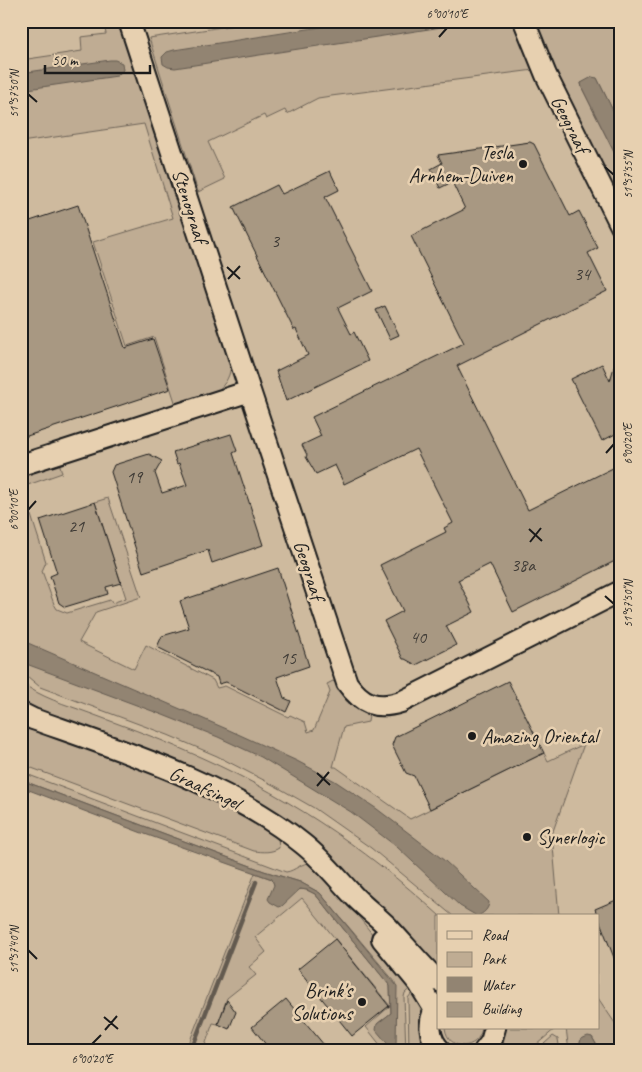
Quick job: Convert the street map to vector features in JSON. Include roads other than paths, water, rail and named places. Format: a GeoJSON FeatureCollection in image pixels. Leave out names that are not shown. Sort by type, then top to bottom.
{"type":"FeatureCollection","features":[{"type":"Feature","properties":{"kind":"street","name":"Stenograaf"},"geometry":{"type":"LineString","coordinates":[[129,21],[250,391]]}},
{"type":"Feature","properties":{"kind":"street","name":"Geograaf"},"geometry":{"type":"LineString","coordinates":[[524,21],[546,75],[621,226]]}},
{"type":"Feature","properties":{"kind":"street"},"geometry":{"type":"LineString","coordinates":[[21,466],[250,391]]}},
{"type":"Feature","properties":{"kind":"street","name":"Geograaf"},"geometry":{"type":"LineString","coordinates":[[250,391],[347,683],[360,698],[378,706],[388,706],[401,702],[621,591]]}},
{"type":"Feature","properties":{"kind":"street","name":"Graafsingel"},"geometry":{"type":"LineString","coordinates":[[25,716],[169,770],[261,815],[304,844],[330,868],[354,896],[387,926],[437,980]]}},
{"type":"Feature","properties":{"kind":"street","name":"Graafsingel"},"geometry":{"type":"LineString","coordinates":[[354,896],[377,933],[436,1008]]}},
{"type":"Feature","properties":{"kind":"street"},"geometry":{"type":"LineString","coordinates":[[432,1047],[430,1024],[436,1008]]}},
{"type":"Feature","properties":{"kind":"water"},"geometry":{"type":"Polygon","coordinates":[[[359,21],[481,21],[175,68],[163,64],[162,57],[167,52],[174,50],[359,21]]]}},
{"type":"Feature","properties":{"kind":"water"},"geometry":{"type":"Polygon","coordinates":[[[110,60],[122,63],[123,70],[117,76],[21,90],[21,73],[110,60]]]}},
{"type":"Feature","properties":{"kind":"water"},"geometry":{"type":"Polygon","coordinates":[[[592,77],[597,78],[621,127],[621,166],[582,88],[581,83],[592,77]]]}},
{"type":"Feature","properties":{"kind":"water"},"geometry":{"type":"Polygon","coordinates":[[[21,640],[229,730],[297,761],[335,781],[377,809],[445,861],[489,902],[487,909],[481,914],[474,914],[460,906],[397,847],[351,812],[261,757],[163,715],[21,662],[21,640]]]}},
{"type":"Feature","properties":{"kind":"water"},"geometry":{"type":"Polygon","coordinates":[[[21,780],[264,871],[300,882],[320,893],[397,986],[396,1046],[391,1048],[376,1030],[377,1024],[391,1013],[390,986],[315,894],[300,889],[279,907],[268,899],[274,885],[272,879],[142,833],[21,787],[21,780]]]}},
{"type":"Feature","properties":{"kind":"water"},"geometry":{"type":"Polygon","coordinates":[[[588,1036],[592,1037],[600,1051],[586,1051],[580,1043],[581,1039],[588,1036]]]}},
{"type":"Feature","properties":{"kind":"waterway"},"geometry":{"type":"LineString","coordinates":[[191,1051],[256,882]]}},
{"type":"Feature","properties":{"kind":"place","name":"Tesla Arnhem-Duiven"},"geometry":{"type":"Point","coordinates":[523,164]}},
{"type":"Feature","properties":{"kind":"place","name":"Amazing Oriental"},"geometry":{"type":"Point","coordinates":[472,736]}},
{"type":"Feature","properties":{"kind":"place","name":"Synerlogic"},"geometry":{"type":"Point","coordinates":[527,837]}},
{"type":"Feature","properties":{"kind":"place","name":"Brink's Solutions"},"geometry":{"type":"Point","coordinates":[362,1002]}}]}
